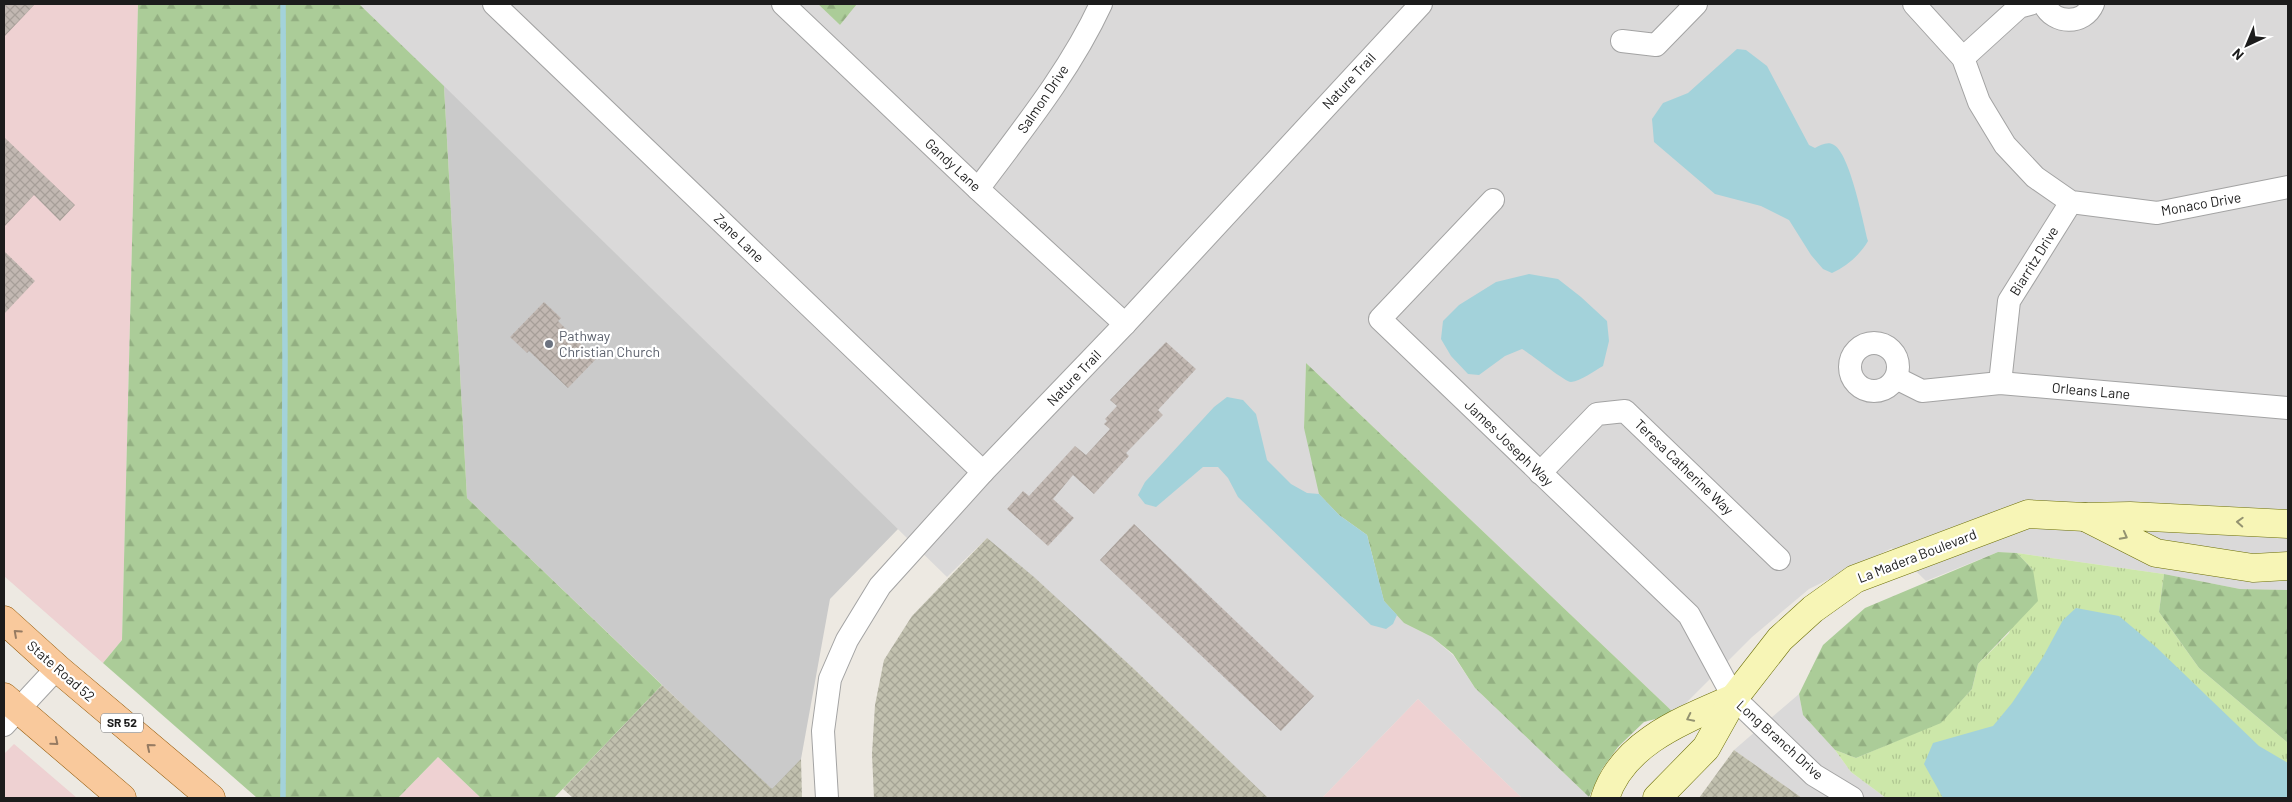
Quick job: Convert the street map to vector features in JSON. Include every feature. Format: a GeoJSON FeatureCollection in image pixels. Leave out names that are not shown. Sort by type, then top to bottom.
{"type":"FeatureCollection","features":[{"type":"Feature","properties":{"kind":"main road","name":"State Road 52"},"geometry":{"type":"LineString","coordinates":[[4,620],[57,668],[211,798]]}},
{"type":"Feature","properties":{"kind":"main road"},"geometry":{"type":"LineString","coordinates":[[8,711],[122,798]]}},
{"type":"Feature","properties":{"kind":"street","name":"Zane Lane"},"geometry":{"type":"LineString","coordinates":[[494,4],[983,472]]}},
{"type":"Feature","properties":{"kind":"street","name":"Gandy Lane"},"geometry":{"type":"LineString","coordinates":[[783,4],[978,189],[1125,324]]}},
{"type":"Feature","properties":{"kind":"street","name":"Salmon Drive"},"geometry":{"type":"LineString","coordinates":[[978,189],[1040,106],[1090,28],[1101,4]]}},
{"type":"Feature","properties":{"kind":"street","name":"Nature Trail"},"geometry":{"type":"LineString","coordinates":[[827,798],[823,731],[830,679],[847,640],[880,586],[983,472],[1125,324],[1421,4]]}},
{"type":"Feature","properties":{"kind":"street"},"geometry":{"type":"LineString","coordinates":[[1622,41],[1656,45],[1696,4]]}},
{"type":"Feature","properties":{"kind":"street","name":"Monaco Drive"},"geometry":{"type":"LineString","coordinates":[[1914,4],[1963,58],[1978,102],[2005,145],[2035,176],[2072,202],[2157,212],[2288,187]]}},
{"type":"Feature","properties":{"kind":"street"},"geometry":{"type":"LineString","coordinates":[[1963,58],[2019,6],[2030,4]]}},
{"type":"Feature","properties":{"kind":"street"},"geometry":{"type":"LineString","coordinates":[[2044,4],[2053,15],[2061,19],[2070,20],[2086,14],[2093,4]]}},
{"type":"Feature","properties":{"kind":"street","name":"James Joseph Way"},"geometry":{"type":"LineString","coordinates":[[1493,200],[1380,319],[1688,615],[1734,698]]}},
{"type":"Feature","properties":{"kind":"street","name":"Biarritz Drive"},"geometry":{"type":"LineString","coordinates":[[2000,383],[2009,301],[2072,202]]}},
{"type":"Feature","properties":{"kind":"street","name":"Orleans Lane"},"geometry":{"type":"LineString","coordinates":[[1896,378],[1922,391],[2000,383],[2288,408]]}},
{"type":"Feature","properties":{"kind":"street","name":"Teresa Catherine Way"},"geometry":{"type":"LineString","coordinates":[[1540,473],[1597,414],[1625,411],[1779,559]]}},
{"type":"Feature","properties":{"kind":"street","name":"La Madera Boulevard"},"geometry":{"type":"LineString","coordinates":[[1657,798],[1706,748],[1734,698],[1780,639],[1813,609],[1855,579],[2028,514],[2130,516],[2288,524]]}},
{"type":"Feature","properties":{"kind":"street","name":"La Madera Boulevard"},"geometry":{"type":"LineString","coordinates":[[2085,516],[2156,553],[2252,568],[2288,566]]}},
{"type":"Feature","properties":{"kind":"street"},"geometry":{"type":"LineString","coordinates":[[8,711],[57,668]]}},
{"type":"Feature","properties":{"kind":"street","name":"La Madera Boulevard"},"geometry":{"type":"LineString","coordinates":[[1605,798],[1626,760],[1647,742],[1688,719],[1734,698]]}},
{"type":"Feature","properties":{"kind":"street","name":"Long Branch Drive"},"geometry":{"type":"LineString","coordinates":[[1734,698],[1814,775],[1852,798]]}},
{"type":"Feature","properties":{"kind":"shaded area"},"geometry":{"type":"Polygon","coordinates":[[[4,4],[138,4],[122,640],[103,663],[4,576],[4,4]]]}},
{"type":"Feature","properties":{"kind":"shaded area"},"geometry":{"type":"Polygon","coordinates":[[[359,4],[818,4],[840,25],[857,4],[2288,4],[2288,590],[2240,589],[2164,574],[2017,553],[1998,552],[1926,581],[1892,548],[1809,589],[1752,637],[1675,714],[1306,363],[1304,428],[1339,515],[1367,535],[1373,562],[1404,623],[1432,637],[1453,655],[1475,688],[1589,797],[1522,798],[1418,699],[1322,798],[1268,798],[1134,669],[987,538],[947,577],[359,4]]]}},
{"type":"Feature","properties":{"kind":"shaded area","name":"Pathway Christian Church"},"geometry":{"type":"Polygon","coordinates":[[[444,86],[898,529],[830,599],[801,759],[772,790],[467,498],[444,86]]]}},
{"type":"Feature","properties":{"kind":"shaded area"},"geometry":{"type":"Polygon","coordinates":[[[987,538],[1034,577],[1134,669],[1268,798],[874,798],[872,754],[875,705],[884,660],[912,616],[987,538]]]}},
{"type":"Feature","properties":{"kind":"shaded area"},"geometry":{"type":"Polygon","coordinates":[[[662,685],[772,789],[801,759],[802,798],[573,798],[563,789],[662,685]]]}},
{"type":"Feature","properties":{"kind":"shaded area"},"geometry":{"type":"Polygon","coordinates":[[[1799,694],[1803,715],[1835,750],[1851,772],[1886,798],[1802,798],[1734,750],[1799,694]]]}},
{"type":"Feature","properties":{"kind":"shaded area"},"geometry":{"type":"Polygon","coordinates":[[[1418,699],[1522,798],[1322,798],[1418,699]]]}},
{"type":"Feature","properties":{"kind":"shaded area"},"geometry":{"type":"Polygon","coordinates":[[[14,744],[77,798],[4,798],[4,754],[14,744]]]}},
{"type":"Feature","properties":{"kind":"shaded area"},"geometry":{"type":"Polygon","coordinates":[[[1734,750],[1802,798],[1699,798],[1734,750]]]}},
{"type":"Feature","properties":{"kind":"shaded area"},"geometry":{"type":"Polygon","coordinates":[[[438,757],[481,798],[398,798],[438,757]]]}},
{"type":"Feature","properties":{"kind":"green space"},"geometry":{"type":"Polygon","coordinates":[[[138,4],[359,4],[444,86],[467,498],[662,685],[554,798],[481,798],[438,757],[398,798],[257,798],[103,663],[122,640],[138,4]]]}},
{"type":"Feature","properties":{"kind":"green space"},"geometry":{"type":"Polygon","coordinates":[[[818,4],[857,4],[840,25],[818,4]]]}},
{"type":"Feature","properties":{"kind":"green space"},"geometry":{"type":"Polygon","coordinates":[[[1306,363],[1675,714],[1644,722],[1618,747],[1602,769],[1589,797],[1475,688],[1453,654],[1432,637],[1404,623],[1384,601],[1367,535],[1339,515],[1319,494],[1304,428],[1306,363]]]}},
{"type":"Feature","properties":{"kind":"green space"},"geometry":{"type":"Polygon","coordinates":[[[1998,552],[2017,553],[2033,570],[2038,601],[1978,664],[1972,689],[1941,723],[1856,758],[1835,750],[1803,715],[1799,694],[1823,645],[1865,608],[1998,552]]]}},
{"type":"Feature","properties":{"kind":"green space"},"geometry":{"type":"Polygon","coordinates":[[[2017,553],[2164,574],[2159,612],[2199,668],[2288,743],[2288,798],[1886,798],[1851,772],[1835,750],[1856,758],[1941,722],[1972,689],[1978,664],[2009,633],[2033,570],[2017,553]]]}},
{"type":"Feature","properties":{"kind":"green space"},"geometry":{"type":"Polygon","coordinates":[[[2164,574],[2240,589],[2288,590],[2288,743],[2199,668],[2159,612],[2164,574]]]}},
{"type":"Feature","properties":{"kind":"water"},"geometry":{"type":"Polygon","coordinates":[[[1737,49],[1746,50],[1767,66],[1809,145],[1815,148],[1829,143],[1832,144],[1840,151],[1845,161],[1855,189],[1868,241],[1852,260],[1832,273],[1823,269],[1811,255],[1789,220],[1761,206],[1715,194],[1654,142],[1652,119],[1663,103],[1688,93],[1737,49]]]}},
{"type":"Feature","properties":{"kind":"water"},"geometry":{"type":"Polygon","coordinates":[[[1529,274],[1558,279],[1607,321],[1609,341],[1603,366],[1583,378],[1571,382],[1562,378],[1522,349],[1505,356],[1479,375],[1468,374],[1451,356],[1441,339],[1443,321],[1459,305],[1496,282],[1529,274]]]}},
{"type":"Feature","properties":{"kind":"water"},"geometry":{"type":"Polygon","coordinates":[[[1227,397],[1243,400],[1256,414],[1267,460],[1291,484],[1307,493],[1319,494],[1339,515],[1367,535],[1384,601],[1397,615],[1393,624],[1386,629],[1371,625],[1238,497],[1228,478],[1218,467],[1203,467],[1156,507],[1145,504],[1138,495],[1145,482],[1214,407],[1227,397]]]}},
{"type":"Feature","properties":{"kind":"water"},"geometry":{"type":"Polygon","coordinates":[[[2076,608],[2119,616],[2156,647],[2259,746],[2288,763],[2288,798],[1943,798],[1924,764],[1933,743],[1993,726],[2012,703],[2043,657],[2063,620],[2076,608]]]}},
{"type":"Feature","properties":{"kind":"building"},"geometry":{"type":"Polygon","coordinates":[[[4,4],[35,4],[4,37],[4,4]]]}},
{"type":"Feature","properties":{"kind":"building"},"geometry":{"type":"Polygon","coordinates":[[[4,137],[75,205],[60,221],[34,195],[4,227],[4,137]]]}},
{"type":"Feature","properties":{"kind":"building"},"geometry":{"type":"Polygon","coordinates":[[[4,251],[35,281],[4,314],[4,251]]]}},
{"type":"Feature","properties":{"kind":"building","name":"Pathway Christian Church"},"geometry":{"type":"Polygon","coordinates":[[[544,302],[561,318],[558,321],[596,359],[568,388],[529,351],[527,353],[510,337],[544,302]]]}},
{"type":"Feature","properties":{"kind":"building"},"geometry":{"type":"Polygon","coordinates":[[[1166,342],[1196,369],[1158,410],[1163,415],[1126,453],[1129,456],[1094,494],[1073,475],[1053,499],[1074,518],[1048,546],[1007,509],[1023,491],[1029,496],[1075,446],[1086,455],[1110,429],[1104,424],[1107,421],[1105,419],[1117,406],[1110,400],[1166,342]]]}},
{"type":"Feature","properties":{"kind":"building"},"geometry":{"type":"Polygon","coordinates":[[[1134,524],[1314,696],[1281,731],[1100,560],[1134,524]]]}},
{"type":"Feature","properties":{"kind":"waterway"},"geometry":{"type":"LineString","coordinates":[[283,4],[285,357],[283,798]]}},
{"type":"Feature","properties":{"kind":"place","name":"Pathway Christian Church"},"geometry":{"type":"Point","coordinates":[549,344]}}]}
